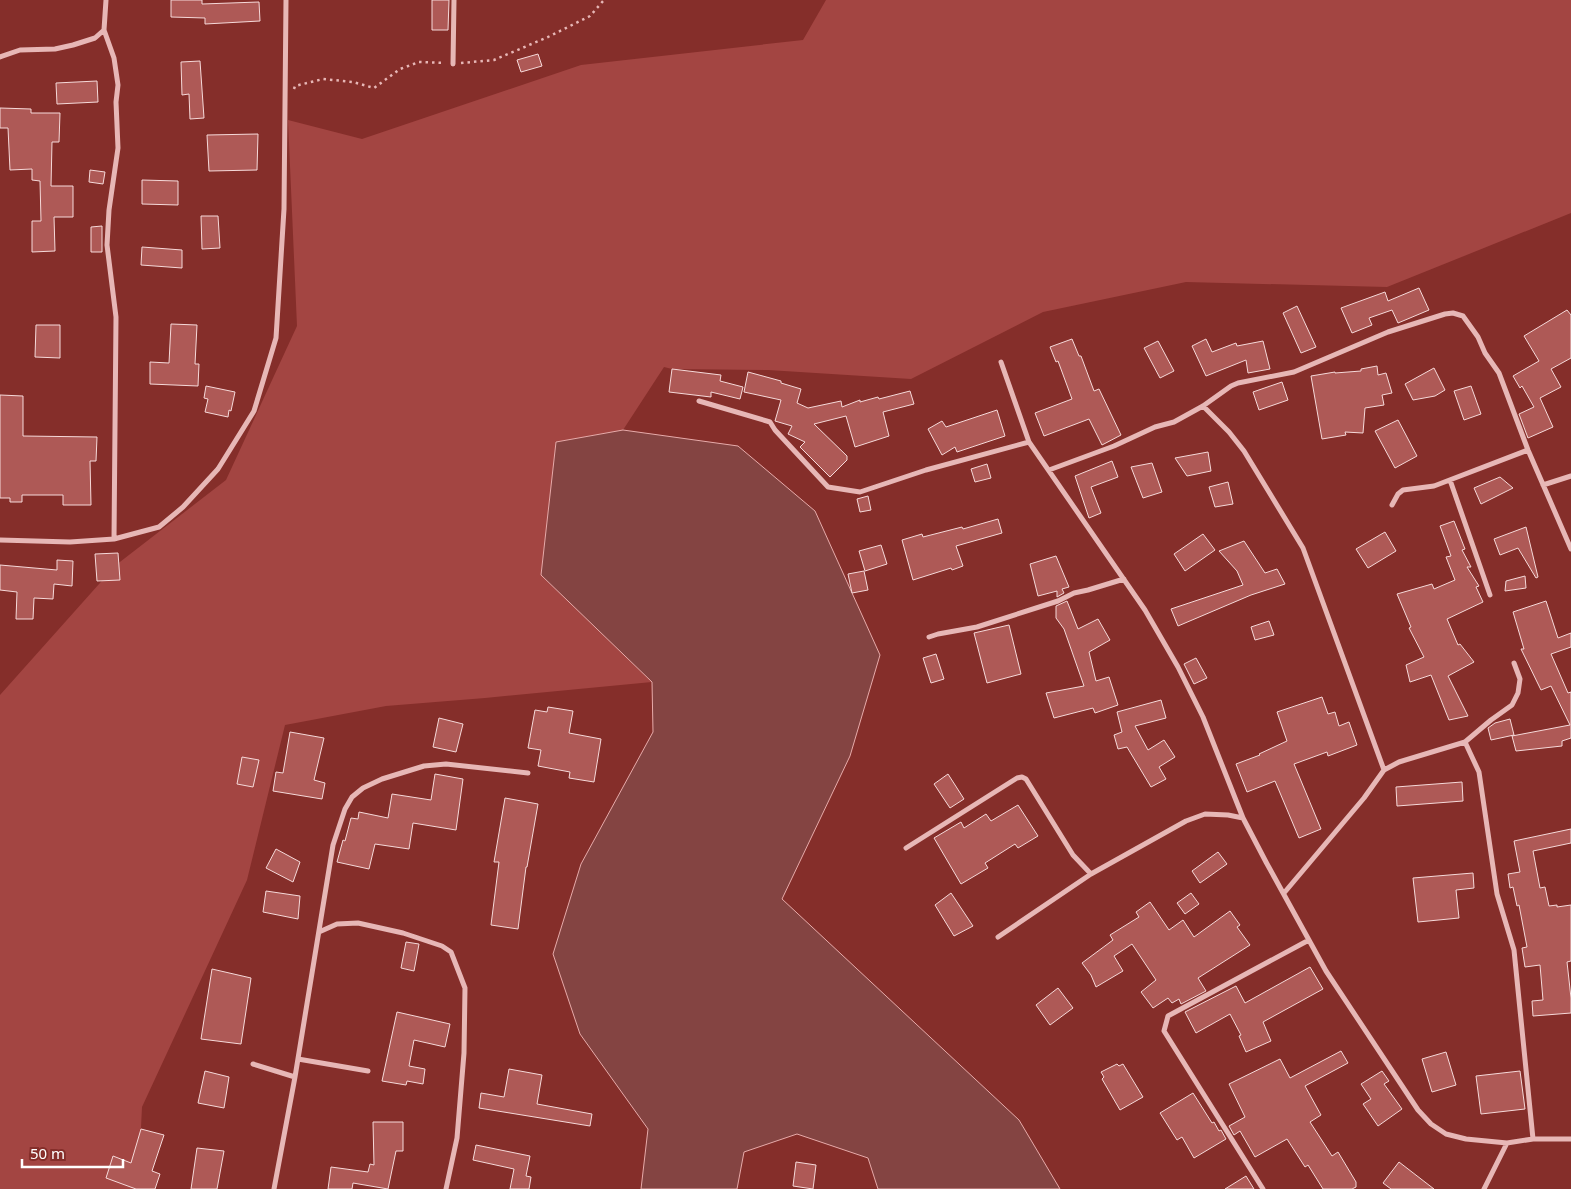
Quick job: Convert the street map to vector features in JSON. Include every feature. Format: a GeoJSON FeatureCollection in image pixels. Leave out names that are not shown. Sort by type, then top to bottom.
{"type":"FeatureCollection","features":[{"type":"Feature","properties":{"kind":"street"},"geometry":{"type":"LineString","coordinates":[[106,0],[104,30],[114,58],[118,85],[116,102],[118,148],[109,210],[107,246],[116,318],[114,539]]}},
{"type":"Feature","properties":{"kind":"street"},"geometry":{"type":"LineString","coordinates":[[0,540],[70,542],[114,539],[159,527],[183,507],[218,469],[254,411],[276,338],[284,209],[286,0]]}},
{"type":"Feature","properties":{"kind":"street"},"geometry":{"type":"LineString","coordinates":[[453,64],[454,0]]}},
{"type":"Feature","properties":{"kind":"street"},"geometry":{"type":"LineString","coordinates":[[0,57],[20,50],[55,49],[73,45],[95,38],[104,30]]}},
{"type":"Feature","properties":{"kind":"street"},"geometry":{"type":"LineString","coordinates":[[1049,470],[1114,446],[1155,427],[1174,422],[1238,383],[1294,372],[1388,332],[1453,313],[1463,316],[1471,326],[1498,373],[1528,450],[1571,549]]}},
{"type":"Feature","properties":{"kind":"street"},"geometry":{"type":"LineString","coordinates":[[1001,362],[1030,442],[1145,610],[1178,667],[1213,740],[1243,818],[1309,940],[1326,971],[1418,1110],[1431,1124],[1446,1134],[1466,1139],[1507,1143],[1533,1139],[1571,1139]]}},
{"type":"Feature","properties":{"kind":"street"},"geometry":{"type":"LineString","coordinates":[[699,400],[770,422],[775,430],[828,487],[860,492],[926,470],[1030,442]]}},
{"type":"Feature","properties":{"kind":"street"},"geometry":{"type":"LineString","coordinates":[[1203,406],[1229,432],[1244,451],[1303,548],[1384,770]]}},
{"type":"Feature","properties":{"kind":"street"},"geometry":{"type":"LineString","coordinates":[[1392,505],[1393,500],[1402,490],[1434,486],[1528,450]]}},
{"type":"Feature","properties":{"kind":"street"},"geometry":{"type":"LineString","coordinates":[[1543,485],[1571,476]]}},
{"type":"Feature","properties":{"kind":"street"},"geometry":{"type":"LineString","coordinates":[[1450,480],[1490,595]]}},
{"type":"Feature","properties":{"kind":"street"},"geometry":{"type":"LineString","coordinates":[[929,637],[977,627],[1058,601],[1074,593],[1124,579]]}},
{"type":"Feature","properties":{"kind":"street"},"geometry":{"type":"LineString","coordinates":[[1284,893],[1384,770],[1399,762],[1465,742],[1512,705],[1518,692],[1520,679],[1514,663]]}},
{"type":"Feature","properties":{"kind":"street"},"geometry":{"type":"LineString","coordinates":[[1465,742],[1479,772],[1497,894],[1514,950],[1533,1139]]}},
{"type":"Feature","properties":{"kind":"street"},"geometry":{"type":"LineString","coordinates":[[274,1189],[298,1060],[333,845],[345,809],[352,797],[363,788],[390,776],[424,766],[446,764],[528,773]]}},
{"type":"Feature","properties":{"kind":"street"},"geometry":{"type":"LineString","coordinates":[[906,848],[1022,776],[1026,779],[1073,855],[1091,874]]}},
{"type":"Feature","properties":{"kind":"street"},"geometry":{"type":"LineString","coordinates":[[998,937],[1091,874],[1186,821],[1205,814],[1243,818]]}},
{"type":"Feature","properties":{"kind":"street"},"geometry":{"type":"LineString","coordinates":[[319,932],[337,924],[358,923],[403,933],[442,946],[452,952],[465,988],[464,1034],[457,1138],[446,1189]]}},
{"type":"Feature","properties":{"kind":"street"},"geometry":{"type":"LineString","coordinates":[[1264,1189],[1164,1031],[1168,1016],[1309,940]]}},
{"type":"Feature","properties":{"kind":"street"},"geometry":{"type":"LineString","coordinates":[[298,1060],[368,1071]]}},
{"type":"Feature","properties":{"kind":"street"},"geometry":{"type":"LineString","coordinates":[[253,1064],[295,1077]]}},
{"type":"Feature","properties":{"kind":"street"},"geometry":{"type":"LineString","coordinates":[[1484,1189],[1507,1143]]}},
{"type":"Feature","properties":{"kind":"shaded area"},"geometry":{"type":"Polygon","coordinates":[[[826,0],[1571,0],[1571,213],[1387,287],[1186,282],[1043,312],[911,379],[768,370],[672,369],[664,367],[623,430],[556,442],[541,575],[652,682],[386,706],[285,725],[247,880],[142,1107],[138,1189],[0,1189],[0,695],[116,565],[226,480],[297,326],[288,120],[362,139],[581,65],[803,40],[826,0]]]}},
{"type":"Feature","properties":{"kind":"shaded area"},"geometry":{"type":"Polygon","coordinates":[[[623,430],[738,446],[815,511],[880,655],[850,756],[782,899],[1019,1120],[1060,1189],[878,1189],[868,1158],[797,1134],[744,1152],[737,1189],[641,1189],[648,1129],[580,1034],[553,954],[581,864],[653,732],[652,682],[541,575],[556,442],[623,430]]]}},
{"type":"Feature","properties":{"kind":"building"},"geometry":{"type":"Polygon","coordinates":[[[171,0],[202,0],[202,4],[259,2],[260,21],[205,24],[205,18],[171,17],[171,0]]]}},
{"type":"Feature","properties":{"kind":"building"},"geometry":{"type":"Polygon","coordinates":[[[432,0],[449,0],[448,30],[432,30],[432,0]]]}},
{"type":"Feature","properties":{"kind":"building"},"geometry":{"type":"Polygon","coordinates":[[[538,54],[542,66],[521,72],[517,60],[538,54]]]}},
{"type":"Feature","properties":{"kind":"building"},"geometry":{"type":"Polygon","coordinates":[[[200,61],[204,118],[190,119],[189,94],[182,95],[181,62],[200,61]]]}},
{"type":"Feature","properties":{"kind":"building"},"geometry":{"type":"Polygon","coordinates":[[[97,81],[98,102],[57,104],[56,83],[97,81]]]}},
{"type":"Feature","properties":{"kind":"building"},"geometry":{"type":"Polygon","coordinates":[[[0,108],[31,109],[31,113],[60,113],[59,142],[52,142],[51,186],[73,186],[73,217],[54,217],[55,251],[32,252],[32,221],[41,221],[40,181],[32,180],[32,169],[10,170],[8,128],[0,128],[0,108]]]}},
{"type":"Feature","properties":{"kind":"building"},"geometry":{"type":"Polygon","coordinates":[[[258,134],[257,170],[209,171],[207,135],[258,134]]]}},
{"type":"Feature","properties":{"kind":"building"},"geometry":{"type":"Polygon","coordinates":[[[90,170],[105,172],[103,184],[89,182],[90,170]]]}},
{"type":"Feature","properties":{"kind":"building"},"geometry":{"type":"Polygon","coordinates":[[[142,180],[178,181],[178,205],[142,204],[142,180]]]}},
{"type":"Feature","properties":{"kind":"building"},"geometry":{"type":"Polygon","coordinates":[[[201,216],[218,216],[220,248],[202,249],[201,216]]]}},
{"type":"Feature","properties":{"kind":"building"},"geometry":{"type":"Polygon","coordinates":[[[102,226],[102,252],[91,252],[91,227],[102,226]]]}},
{"type":"Feature","properties":{"kind":"building"},"geometry":{"type":"Polygon","coordinates":[[[142,247],[182,250],[182,268],[141,265],[142,247]]]}},
{"type":"Feature","properties":{"kind":"building"},"geometry":{"type":"Polygon","coordinates":[[[1419,288],[1429,310],[1398,323],[1392,310],[1369,318],[1372,325],[1352,333],[1341,308],[1385,292],[1388,301],[1419,288]]]}},
{"type":"Feature","properties":{"kind":"building"},"geometry":{"type":"Polygon","coordinates":[[[1297,306],[1316,347],[1301,353],[1283,313],[1297,306]]]}},
{"type":"Feature","properties":{"kind":"building"},"geometry":{"type":"Polygon","coordinates":[[[1567,310],[1571,315],[1571,358],[1551,369],[1561,387],[1540,398],[1553,427],[1528,438],[1519,414],[1534,407],[1522,386],[1520,388],[1513,376],[1539,361],[1524,336],[1567,310]]]}},
{"type":"Feature","properties":{"kind":"building"},"geometry":{"type":"Polygon","coordinates":[[[171,324],[197,325],[195,364],[199,364],[198,386],[150,384],[150,362],[169,363],[171,324]]]}},
{"type":"Feature","properties":{"kind":"building"},"geometry":{"type":"Polygon","coordinates":[[[36,325],[60,325],[60,358],[35,357],[36,325]]]}},
{"type":"Feature","properties":{"kind":"building"},"geometry":{"type":"Polygon","coordinates":[[[1072,339],[1079,356],[1081,356],[1094,391],[1099,389],[1121,435],[1102,445],[1089,419],[1044,436],[1035,413],[1072,399],[1058,361],[1056,362],[1050,347],[1072,339]]]}},
{"type":"Feature","properties":{"kind":"building"},"geometry":{"type":"Polygon","coordinates":[[[1206,339],[1212,352],[1236,343],[1237,346],[1263,341],[1270,369],[1248,373],[1246,360],[1206,376],[1192,346],[1206,339]]]}},
{"type":"Feature","properties":{"kind":"building"},"geometry":{"type":"Polygon","coordinates":[[[1158,341],[1174,371],[1160,378],[1144,348],[1158,341]]]}},
{"type":"Feature","properties":{"kind":"building"},"geometry":{"type":"Polygon","coordinates":[[[1377,366],[1378,375],[1386,373],[1392,393],[1382,395],[1384,405],[1365,408],[1363,433],[1345,432],[1346,435],[1322,439],[1311,376],[1335,372],[1361,371],[1361,369],[1377,366]]]}},
{"type":"Feature","properties":{"kind":"building"},"geometry":{"type":"Polygon","coordinates":[[[1434,368],[1445,390],[1435,396],[1413,400],[1405,384],[1434,368]]]}},
{"type":"Feature","properties":{"kind":"building"},"geometry":{"type":"Polygon","coordinates":[[[672,369],[721,375],[720,381],[743,387],[740,399],[711,392],[711,397],[669,392],[672,369]]]}},
{"type":"Feature","properties":{"kind":"building"},"geometry":{"type":"Polygon","coordinates":[[[748,372],[781,381],[781,383],[801,389],[797,403],[808,408],[841,401],[842,407],[860,400],[860,402],[878,397],[879,399],[910,391],[914,404],[883,412],[889,436],[855,447],[846,416],[814,424],[847,456],[847,460],[830,477],[800,447],[805,442],[788,434],[792,426],[775,421],[781,400],[744,392],[748,372]]]}},
{"type":"Feature","properties":{"kind":"building"},"geometry":{"type":"Polygon","coordinates":[[[1282,382],[1288,400],[1259,410],[1253,392],[1282,382]]]}},
{"type":"Feature","properties":{"kind":"building"},"geometry":{"type":"Polygon","coordinates":[[[206,386],[235,392],[228,417],[205,412],[208,399],[204,398],[206,386]]]}},
{"type":"Feature","properties":{"kind":"building"},"geometry":{"type":"Polygon","coordinates":[[[1471,386],[1481,414],[1464,420],[1454,391],[1471,386]]]}},
{"type":"Feature","properties":{"kind":"building"},"geometry":{"type":"Polygon","coordinates":[[[0,395],[23,396],[23,436],[97,437],[96,461],[90,461],[91,505],[63,505],[63,495],[22,495],[22,502],[10,502],[10,498],[0,498],[0,395]]]}},
{"type":"Feature","properties":{"kind":"building"},"geometry":{"type":"Polygon","coordinates":[[[997,410],[1005,436],[957,452],[955,447],[942,455],[928,429],[942,421],[946,427],[997,410]]]}},
{"type":"Feature","properties":{"kind":"building"},"geometry":{"type":"Polygon","coordinates":[[[1398,420],[1417,456],[1395,468],[1375,431],[1398,420]]]}},
{"type":"Feature","properties":{"kind":"building"},"geometry":{"type":"Polygon","coordinates":[[[1208,452],[1211,471],[1187,476],[1175,458],[1208,452]]]}},
{"type":"Feature","properties":{"kind":"building"},"geometry":{"type":"Polygon","coordinates":[[[1112,461],[1118,477],[1091,487],[1101,513],[1089,518],[1075,476],[1112,461]]]}},
{"type":"Feature","properties":{"kind":"building"},"geometry":{"type":"Polygon","coordinates":[[[1152,463],[1162,492],[1143,498],[1131,467],[1152,463]]]}},
{"type":"Feature","properties":{"kind":"building"},"geometry":{"type":"Polygon","coordinates":[[[987,464],[991,478],[975,482],[971,469],[987,464]]]}},
{"type":"Feature","properties":{"kind":"building"},"geometry":{"type":"Polygon","coordinates":[[[1500,477],[1513,488],[1481,504],[1474,488],[1500,477]]]}},
{"type":"Feature","properties":{"kind":"building"},"geometry":{"type":"Polygon","coordinates":[[[1228,482],[1233,504],[1215,507],[1209,487],[1228,482]]]}},
{"type":"Feature","properties":{"kind":"building"},"geometry":{"type":"Polygon","coordinates":[[[868,496],[871,510],[860,512],[857,499],[868,496]]]}},
{"type":"Feature","properties":{"kind":"building"},"geometry":{"type":"Polygon","coordinates":[[[998,519],[1002,533],[956,546],[963,566],[913,580],[902,540],[922,534],[923,537],[962,527],[963,529],[998,519]]]}},
{"type":"Feature","properties":{"kind":"building"},"geometry":{"type":"Polygon","coordinates":[[[1454,521],[1465,549],[1462,550],[1471,567],[1467,567],[1479,586],[1476,587],[1483,602],[1447,619],[1458,645],[1460,644],[1474,662],[1448,676],[1468,716],[1449,720],[1431,675],[1410,682],[1406,665],[1424,657],[1409,628],[1411,627],[1397,594],[1432,584],[1434,589],[1455,580],[1446,557],[1451,556],[1440,526],[1454,521]]]}},
{"type":"Feature","properties":{"kind":"building"},"geometry":{"type":"Polygon","coordinates":[[[1526,527],[1538,577],[1536,578],[1518,548],[1500,555],[1494,539],[1526,527]]]}},
{"type":"Feature","properties":{"kind":"building"},"geometry":{"type":"Polygon","coordinates":[[[1385,532],[1396,551],[1368,568],[1356,549],[1385,532]]]}},
{"type":"Feature","properties":{"kind":"building"},"geometry":{"type":"Polygon","coordinates":[[[1203,534],[1215,550],[1185,571],[1174,554],[1203,534]]]}},
{"type":"Feature","properties":{"kind":"building"},"geometry":{"type":"Polygon","coordinates":[[[1244,541],[1265,573],[1277,569],[1285,584],[1251,595],[1178,626],[1171,609],[1243,585],[1237,571],[1219,551],[1244,541]]]}},
{"type":"Feature","properties":{"kind":"building"},"geometry":{"type":"Polygon","coordinates":[[[881,545],[887,564],[865,571],[859,551],[881,545]]]}},
{"type":"Feature","properties":{"kind":"building"},"geometry":{"type":"Polygon","coordinates":[[[118,553],[120,580],[97,581],[95,554],[118,553]]]}},
{"type":"Feature","properties":{"kind":"building"},"geometry":{"type":"Polygon","coordinates":[[[1056,556],[1069,587],[1062,589],[1064,593],[1057,597],[1057,591],[1038,596],[1030,564],[1056,556]]]}},
{"type":"Feature","properties":{"kind":"building"},"geometry":{"type":"Polygon","coordinates":[[[57,560],[73,561],[72,586],[54,584],[53,599],[34,598],[33,619],[16,619],[17,592],[0,590],[0,565],[57,570],[57,560]]]}},
{"type":"Feature","properties":{"kind":"building"},"geometry":{"type":"Polygon","coordinates":[[[864,571],[868,590],[852,593],[848,574],[864,571]]]}},
{"type":"Feature","properties":{"kind":"building"},"geometry":{"type":"Polygon","coordinates":[[[1525,576],[1526,588],[1505,591],[1506,581],[1525,576]]]}},
{"type":"Feature","properties":{"kind":"building"},"geometry":{"type":"Polygon","coordinates":[[[1067,601],[1078,629],[1098,619],[1110,640],[1089,652],[1096,681],[1109,677],[1118,705],[1095,713],[1093,708],[1054,718],[1046,693],[1084,686],[1064,629],[1056,618],[1056,606],[1067,601]]]}},
{"type":"Feature","properties":{"kind":"building"},"geometry":{"type":"Polygon","coordinates":[[[1546,601],[1558,638],[1571,633],[1571,647],[1551,654],[1568,693],[1571,692],[1571,738],[1562,741],[1562,746],[1516,751],[1512,736],[1570,725],[1551,686],[1541,690],[1521,649],[1524,649],[1513,612],[1546,601]]]}},
{"type":"Feature","properties":{"kind":"building"},"geometry":{"type":"Polygon","coordinates":[[[1269,621],[1274,635],[1255,640],[1251,627],[1269,621]]]}},
{"type":"Feature","properties":{"kind":"building"},"geometry":{"type":"Polygon","coordinates":[[[1009,625],[1021,674],[987,683],[974,633],[1009,625]]]}},
{"type":"Feature","properties":{"kind":"building"},"geometry":{"type":"Polygon","coordinates":[[[936,654],[944,679],[931,683],[923,658],[936,654]]]}},
{"type":"Feature","properties":{"kind":"building"},"geometry":{"type":"Polygon","coordinates":[[[1196,658],[1207,678],[1194,684],[1184,664],[1196,658]]]}},
{"type":"Feature","properties":{"kind":"building"},"geometry":{"type":"Polygon","coordinates":[[[1322,697],[1328,714],[1335,712],[1339,726],[1349,722],[1357,745],[1328,756],[1327,752],[1294,764],[1321,829],[1299,838],[1275,781],[1247,792],[1236,764],[1260,755],[1287,741],[1277,712],[1322,697]]]}},
{"type":"Feature","properties":{"kind":"building"},"geometry":{"type":"Polygon","coordinates":[[[1161,700],[1166,718],[1135,726],[1148,750],[1164,740],[1175,757],[1159,767],[1166,779],[1151,787],[1127,747],[1118,749],[1114,735],[1122,732],[1117,712],[1161,700]]]}},
{"type":"Feature","properties":{"kind":"building"},"geometry":{"type":"Polygon","coordinates":[[[548,707],[573,711],[569,733],[601,739],[594,782],[569,778],[570,772],[538,766],[541,750],[528,748],[535,710],[547,712],[548,707]]]}},
{"type":"Feature","properties":{"kind":"building"},"geometry":{"type":"Polygon","coordinates":[[[439,718],[463,724],[456,752],[433,747],[439,718]]]}},
{"type":"Feature","properties":{"kind":"building"},"geometry":{"type":"Polygon","coordinates":[[[1510,719],[1514,735],[1491,740],[1488,728],[1495,723],[1510,719]]]}},
{"type":"Feature","properties":{"kind":"building"},"geometry":{"type":"Polygon","coordinates":[[[290,732],[324,738],[314,780],[325,783],[322,799],[273,791],[276,772],[283,773],[290,732]]]}},
{"type":"Feature","properties":{"kind":"building"},"geometry":{"type":"Polygon","coordinates":[[[242,757],[259,760],[253,787],[237,784],[242,757]]]}},
{"type":"Feature","properties":{"kind":"building"},"geometry":{"type":"Polygon","coordinates":[[[435,774],[463,779],[456,830],[413,823],[409,849],[375,844],[369,869],[337,862],[351,818],[358,819],[359,812],[388,818],[392,794],[431,800],[435,774]]]}},
{"type":"Feature","properties":{"kind":"building"},"geometry":{"type":"Polygon","coordinates":[[[948,774],[964,799],[950,808],[934,784],[948,774]]]}},
{"type":"Feature","properties":{"kind":"building"},"geometry":{"type":"Polygon","coordinates":[[[1462,782],[1463,801],[1397,806],[1396,787],[1462,782]]]}},
{"type":"Feature","properties":{"kind":"building"},"geometry":{"type":"Polygon","coordinates":[[[505,798],[538,804],[526,867],[518,929],[491,925],[499,862],[494,862],[505,798]]]}},
{"type":"Feature","properties":{"kind":"building"},"geometry":{"type":"Polygon","coordinates":[[[1018,805],[1038,836],[1018,848],[1015,844],[985,863],[988,868],[961,884],[934,838],[961,822],[964,828],[986,814],[991,821],[1018,805]]]}},
{"type":"Feature","properties":{"kind":"building"},"geometry":{"type":"Polygon","coordinates":[[[1571,829],[1571,843],[1533,851],[1540,888],[1545,887],[1549,906],[1571,905],[1571,961],[1567,962],[1571,1013],[1533,1016],[1532,1001],[1543,1000],[1540,965],[1525,967],[1522,948],[1527,947],[1519,905],[1517,906],[1513,887],[1510,888],[1508,874],[1520,872],[1514,841],[1571,829]]]}},
{"type":"Feature","properties":{"kind":"building"},"geometry":{"type":"Polygon","coordinates":[[[276,849],[300,862],[293,882],[266,868],[276,849]]]}},
{"type":"Feature","properties":{"kind":"building"},"geometry":{"type":"Polygon","coordinates":[[[1218,852],[1227,864],[1200,883],[1192,871],[1218,852]]]}},
{"type":"Feature","properties":{"kind":"building"},"geometry":{"type":"Polygon","coordinates":[[[1473,873],[1474,888],[1456,890],[1459,918],[1418,922],[1413,878],[1473,873]]]}},
{"type":"Feature","properties":{"kind":"building"},"geometry":{"type":"Polygon","coordinates":[[[266,891],[300,896],[298,919],[263,912],[266,891]]]}},
{"type":"Feature","properties":{"kind":"building"},"geometry":{"type":"Polygon","coordinates":[[[951,893],[973,926],[954,936],[935,905],[951,893]]]}},
{"type":"Feature","properties":{"kind":"building"},"geometry":{"type":"Polygon","coordinates":[[[1191,893],[1199,904],[1185,914],[1177,903],[1191,893]]]}},
{"type":"Feature","properties":{"kind":"building"},"geometry":{"type":"Polygon","coordinates":[[[1150,902],[1169,930],[1183,920],[1194,937],[1230,911],[1240,925],[1237,927],[1250,945],[1198,978],[1206,991],[1181,1004],[1179,999],[1172,1003],[1168,998],[1153,1008],[1141,992],[1156,980],[1132,944],[1114,956],[1123,971],[1096,987],[1091,975],[1082,963],[1113,940],[1110,935],[1139,917],[1136,912],[1150,902]]]}},
{"type":"Feature","properties":{"kind":"building"},"geometry":{"type":"Polygon","coordinates":[[[406,942],[419,944],[414,971],[401,968],[406,942]]]}},
{"type":"Feature","properties":{"kind":"building"},"geometry":{"type":"Polygon","coordinates":[[[1310,967],[1323,989],[1263,1022],[1271,1041],[1246,1052],[1239,1036],[1241,1035],[1230,1014],[1196,1033],[1185,1012],[1236,986],[1245,1003],[1310,967]]]}},
{"type":"Feature","properties":{"kind":"building"},"geometry":{"type":"Polygon","coordinates":[[[212,969],[251,978],[241,1044],[201,1039],[212,969]]]}},
{"type":"Feature","properties":{"kind":"building"},"geometry":{"type":"Polygon","coordinates":[[[1058,988],[1073,1008],[1050,1025],[1036,1005],[1058,988]]]}},
{"type":"Feature","properties":{"kind":"building"},"geometry":{"type":"Polygon","coordinates":[[[397,1012],[450,1024],[445,1047],[414,1040],[409,1066],[425,1069],[423,1084],[407,1081],[406,1085],[382,1081],[397,1012]]]}},
{"type":"Feature","properties":{"kind":"building"},"geometry":{"type":"Polygon","coordinates":[[[1341,1051],[1348,1063],[1305,1086],[1321,1115],[1310,1122],[1332,1156],[1338,1152],[1356,1182],[1356,1187],[1352,1189],[1323,1189],[1308,1165],[1305,1167],[1287,1139],[1255,1157],[1240,1131],[1234,1135],[1229,1126],[1245,1117],[1229,1084],[1280,1059],[1290,1078],[1341,1051]]]}},
{"type":"Feature","properties":{"kind":"building"},"geometry":{"type":"Polygon","coordinates":[[[1446,1052],[1456,1085],[1432,1092],[1422,1059],[1446,1052]]]}},
{"type":"Feature","properties":{"kind":"building"},"geometry":{"type":"Polygon","coordinates":[[[1117,1064],[1119,1066],[1123,1064],[1143,1097],[1120,1110],[1102,1079],[1104,1077],[1101,1072],[1117,1064]]]}},
{"type":"Feature","properties":{"kind":"building"},"geometry":{"type":"Polygon","coordinates":[[[509,1069],[542,1075],[537,1104],[592,1114],[590,1126],[479,1108],[481,1093],[504,1097],[509,1069]]]}},
{"type":"Feature","properties":{"kind":"building"},"geometry":{"type":"Polygon","coordinates":[[[205,1071],[229,1077],[224,1108],[198,1103],[205,1071]]]}},
{"type":"Feature","properties":{"kind":"building"},"geometry":{"type":"Polygon","coordinates":[[[1382,1071],[1389,1081],[1384,1084],[1402,1109],[1378,1126],[1363,1104],[1371,1099],[1361,1084],[1382,1071]]]}},
{"type":"Feature","properties":{"kind":"building"},"geometry":{"type":"Polygon","coordinates":[[[1520,1071],[1525,1109],[1481,1114],[1476,1076],[1520,1071]]]}},
{"type":"Feature","properties":{"kind":"building"},"geometry":{"type":"Polygon","coordinates":[[[1193,1093],[1212,1123],[1214,1122],[1219,1131],[1221,1130],[1226,1139],[1194,1158],[1182,1137],[1177,1140],[1160,1113],[1193,1093]]]}},
{"type":"Feature","properties":{"kind":"building"},"geometry":{"type":"Polygon","coordinates":[[[373,1122],[403,1122],[403,1151],[396,1151],[388,1189],[353,1183],[352,1189],[328,1189],[331,1167],[368,1172],[370,1164],[374,1165],[373,1122]]]}},
{"type":"Feature","properties":{"kind":"building"},"geometry":{"type":"Polygon","coordinates":[[[141,1129],[164,1135],[152,1171],[160,1174],[155,1189],[136,1189],[106,1178],[113,1156],[131,1163],[141,1129]]]}},
{"type":"Feature","properties":{"kind":"building"},"geometry":{"type":"Polygon","coordinates":[[[476,1145],[530,1156],[526,1176],[531,1177],[529,1189],[510,1189],[514,1169],[473,1160],[476,1145]]]}},
{"type":"Feature","properties":{"kind":"building"},"geometry":{"type":"Polygon","coordinates":[[[197,1148],[224,1151],[217,1189],[191,1189],[197,1148]]]}},
{"type":"Feature","properties":{"kind":"building"},"geometry":{"type":"Polygon","coordinates":[[[796,1162],[816,1165],[813,1189],[793,1186],[796,1162]]]}},
{"type":"Feature","properties":{"kind":"building"},"geometry":{"type":"Polygon","coordinates":[[[1399,1162],[1434,1189],[1391,1189],[1383,1183],[1399,1162]]]}},
{"type":"Feature","properties":{"kind":"building"},"geometry":{"type":"Polygon","coordinates":[[[1246,1176],[1254,1189],[1225,1189],[1246,1176]]]}}]}
